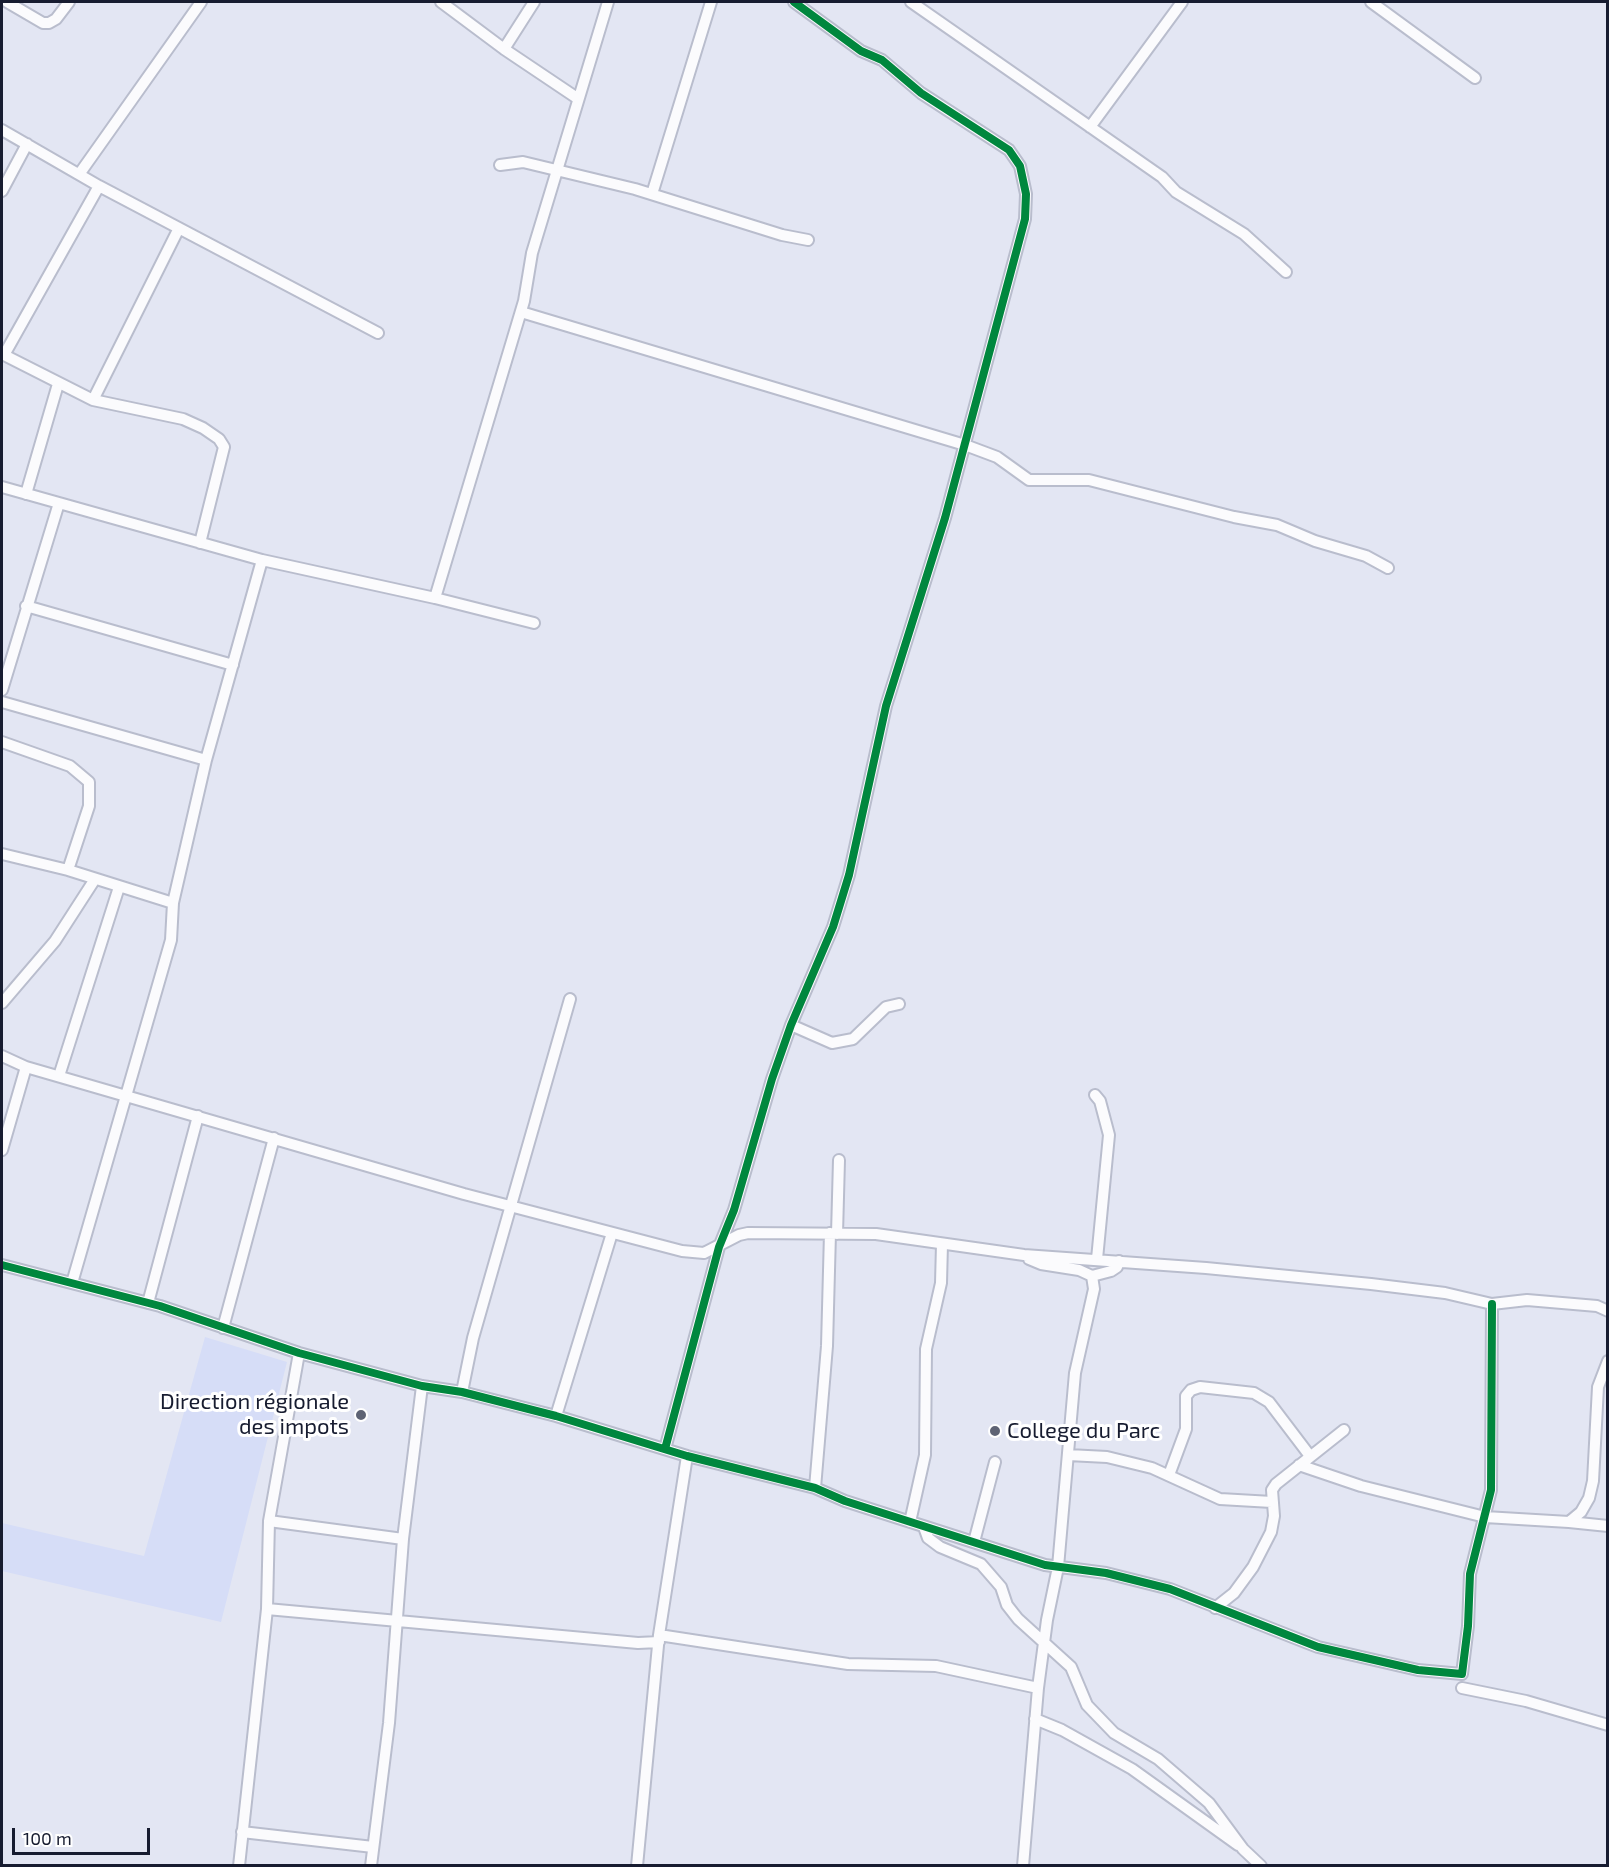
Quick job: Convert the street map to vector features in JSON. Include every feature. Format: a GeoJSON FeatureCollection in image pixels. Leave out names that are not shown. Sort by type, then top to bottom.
{"type":"FeatureCollection","features":[{"type":"Feature","properties":{"kind":"street"},"geometry":{"type":"LineString","coordinates":[[7,2],[43,23],[56,19],[69,2]]}},
{"type":"Feature","properties":{"kind":"street"},"geometry":{"type":"LineString","coordinates":[[80,172],[201,2]]}},
{"type":"Feature","properties":{"kind":"street"},"geometry":{"type":"LineString","coordinates":[[441,2],[504,49],[577,98]]}},
{"type":"Feature","properties":{"kind":"street"},"geometry":{"type":"LineString","coordinates":[[504,49],[534,2]]}},
{"type":"Feature","properties":{"kind":"street"},"geometry":{"type":"LineString","coordinates":[[435,598],[521,312],[532,253],[577,98],[608,2]]}},
{"type":"Feature","properties":{"kind":"street"},"geometry":{"type":"LineString","coordinates":[[652,194],[711,2]]}},
{"type":"Feature","properties":{"kind":"street"},"geometry":{"type":"LineString","coordinates":[[665,1449],[719,1247],[734,1210],[772,1079],[791,1025],[825,947],[849,875],[886,706],[965,444],[1025,219],[1026,194],[1020,166],[1009,150],[921,93],[882,60],[861,51],[794,2]]}},
{"type":"Feature","properties":{"kind":"street"},"geometry":{"type":"LineString","coordinates":[[911,2],[1162,177],[1176,192],[1244,234],[1286,272]]}},
{"type":"Feature","properties":{"kind":"street"},"geometry":{"type":"LineString","coordinates":[[1090,127],[1182,2]]}},
{"type":"Feature","properties":{"kind":"street"},"geometry":{"type":"LineString","coordinates":[[1371,2],[1475,78]]}},
{"type":"Feature","properties":{"kind":"street"},"geometry":{"type":"LineString","coordinates":[[2,130],[80,172],[99,186],[378,333]]}},
{"type":"Feature","properties":{"kind":"street"},"geometry":{"type":"LineString","coordinates":[[2,191],[27,144]]}},
{"type":"Feature","properties":{"kind":"street"},"geometry":{"type":"LineString","coordinates":[[500,165],[523,162],[652,194],[782,235],[808,240]]}},
{"type":"Feature","properties":{"kind":"street"},"geometry":{"type":"LineString","coordinates":[[99,186],[3,355],[93,400],[183,419],[203,428],[219,439],[224,447],[200,543]]}},
{"type":"Feature","properties":{"kind":"street"},"geometry":{"type":"LineString","coordinates":[[93,400],[179,228]]}},
{"type":"Feature","properties":{"kind":"street"},"geometry":{"type":"LineString","coordinates":[[521,312],[965,444],[997,457],[1029,480],[1089,480],[1234,517],[1277,525],[1315,541],[1366,556],[1388,568]]}},
{"type":"Feature","properties":{"kind":"street"},"geometry":{"type":"LineString","coordinates":[[26,494],[58,384]]}},
{"type":"Feature","properties":{"kind":"street"},"geometry":{"type":"LineString","coordinates":[[2,487],[262,560],[435,598],[534,623]]}},
{"type":"Feature","properties":{"kind":"street"},"geometry":{"type":"LineString","coordinates":[[2,690],[59,503]]}},
{"type":"Feature","properties":{"kind":"street"},"geometry":{"type":"LineString","coordinates":[[72,1283],[171,940],[173,903],[206,760],[262,560]]}},
{"type":"Feature","properties":{"kind":"street"},"geometry":{"type":"LineString","coordinates":[[26,606],[233,665]]}},
{"type":"Feature","properties":{"kind":"street"},"geometry":{"type":"LineString","coordinates":[[2,702],[206,760]]}},
{"type":"Feature","properties":{"kind":"street"},"geometry":{"type":"LineString","coordinates":[[2,742],[70,766],[89,782],[89,806],[68,870]]}},
{"type":"Feature","properties":{"kind":"street"},"geometry":{"type":"LineString","coordinates":[[2,854],[68,870],[173,903]]}},
{"type":"Feature","properties":{"kind":"street"},"geometry":{"type":"LineString","coordinates":[[2,1003],[55,941],[96,879]]}},
{"type":"Feature","properties":{"kind":"street"},"geometry":{"type":"LineString","coordinates":[[59,1076],[119,887]]}},
{"type":"Feature","properties":{"kind":"street"},"geometry":{"type":"LineString","coordinates":[[462,1392],[473,1338],[570,999]]}},
{"type":"Feature","properties":{"kind":"street"},"geometry":{"type":"LineString","coordinates":[[791,1025],[832,1043],[853,1039],[886,1007],[898,1004]]}},
{"type":"Feature","properties":{"kind":"street"},"geometry":{"type":"LineString","coordinates":[[2,1056],[26,1067],[464,1194],[511,1204],[682,1251],[704,1253],[739,1235],[748,1233],[876,1234],[1024,1255],[1097,1259],[1382,1285],[1445,1293],[1492,1304],[1527,1300],[1597,1306],[1608,1311]]}},
{"type":"Feature","properties":{"kind":"street"},"geometry":{"type":"LineString","coordinates":[[2,1150],[26,1067]]}},
{"type":"Feature","properties":{"kind":"street"},"geometry":{"type":"LineString","coordinates":[[1095,1095],[1100,1101],[1109,1135],[1097,1259]]}},
{"type":"Feature","properties":{"kind":"street"},"geometry":{"type":"LineString","coordinates":[[148,1303],[198,1116]]}},
{"type":"Feature","properties":{"kind":"street"},"geometry":{"type":"LineString","coordinates":[[223,1328],[274,1138]]}},
{"type":"Feature","properties":{"kind":"street"},"geometry":{"type":"LineString","coordinates":[[815,1488],[839,1160]]}},
{"type":"Feature","properties":{"kind":"street"},"geometry":{"type":"LineString","coordinates":[[556,1416],[612,1233]]}},
{"type":"Feature","properties":{"kind":"street"},"geometry":{"type":"LineString","coordinates":[[910,1522],[925,1455],[926,1349],[941,1283],[942,1244]]}},
{"type":"Feature","properties":{"kind":"street"},"geometry":{"type":"LineString","coordinates":[[1024,1255],[1041,1264],[1079,1270],[1092,1276],[1111,1271],[1117,1267],[1119,1261]]}},
{"type":"Feature","properties":{"kind":"street"},"geometry":{"type":"LineString","coordinates":[[2,1265],[148,1303],[299,1353],[422,1386],[462,1392],[556,1416],[687,1456],[815,1488],[845,1501],[1045,1565],[1106,1573],[1170,1588],[1215,1608],[1318,1647],[1418,1670],[1461,1674],[1468,1626],[1470,1574],[1491,1490],[1492,1304]]}},
{"type":"Feature","properties":{"kind":"street"},"geometry":{"type":"LineString","coordinates":[[1023,1866],[1038,1688],[1049,1609],[1058,1567],[1075,1373],[1094,1289],[1092,1276]]}},
{"type":"Feature","properties":{"kind":"street"},"geometry":{"type":"LineString","coordinates":[[239,1866],[267,1609],[269,1521],[299,1353]]}},
{"type":"Feature","properties":{"kind":"street"},"geometry":{"type":"LineString","coordinates":[[1569,1522],[1581,1512],[1589,1498],[1593,1481],[1598,1387],[1608,1361]]}},
{"type":"Feature","properties":{"kind":"street"},"geometry":{"type":"LineString","coordinates":[[371,1866],[389,1723],[403,1539],[422,1386]]}},
{"type":"Feature","properties":{"kind":"street"},"geometry":{"type":"LineString","coordinates":[[1169,1475],[1186,1428],[1186,1396],[1200,1387],[1254,1394],[1269,1402],[1310,1456]]}},
{"type":"Feature","properties":{"kind":"street"},"geometry":{"type":"LineString","coordinates":[[1215,1608],[1234,1593],[1253,1567],[1271,1532],[1274,1516],[1272,1490],[1276,1484],[1344,1430]]}},
{"type":"Feature","properties":{"kind":"street"},"geometry":{"type":"LineString","coordinates":[[1068,1455],[1107,1457],[1169,1475],[1220,1499],[1272,1502]]}},
{"type":"Feature","properties":{"kind":"street"},"geometry":{"type":"LineString","coordinates":[[637,1866],[659,1639],[687,1456]]}},
{"type":"Feature","properties":{"kind":"street"},"geometry":{"type":"LineString","coordinates":[[974,1542],[995,1462]]}},
{"type":"Feature","properties":{"kind":"street"},"geometry":{"type":"LineString","coordinates":[[1299,1465],[1361,1486],[1485,1517],[1608,1526]]}},
{"type":"Feature","properties":{"kind":"street"},"geometry":{"type":"LineString","coordinates":[[269,1521],[403,1539]]}},
{"type":"Feature","properties":{"kind":"street"},"geometry":{"type":"LineString","coordinates":[[924,1527],[928,1539],[940,1547],[981,1564],[1001,1587],[1007,1605],[1018,1618],[1071,1667],[1087,1705],[1114,1733],[1158,1759],[1209,1803],[1243,1849]]}},
{"type":"Feature","properties":{"kind":"street"},"geometry":{"type":"LineString","coordinates":[[267,1609],[398,1619],[638,1643],[659,1639],[848,1664],[936,1666],[1038,1688]]}},
{"type":"Feature","properties":{"kind":"street"},"geometry":{"type":"LineString","coordinates":[[1462,1688],[1526,1701],[1608,1725]]}},
{"type":"Feature","properties":{"kind":"street"},"geometry":{"type":"LineString","coordinates":[[1035,1719],[1062,1730],[1132,1769],[1243,1849],[1261,1866]]}},
{"type":"Feature","properties":{"kind":"street"},"geometry":{"type":"LineString","coordinates":[[242,1832],[373,1847]]}},
{"type":"Feature","properties":{"kind":"shaded area"},"geometry":{"type":"Polygon","coordinates":[[[205,1337],[287,1362],[221,1622],[2,1571],[2,1523],[144,1556],[205,1337]]]}},
{"type":"Feature","properties":{"kind":"cycle path"},"geometry":{"type":"LineString","coordinates":[[665,1449],[719,1247],[734,1210],[772,1079],[791,1025],[833,927],[849,875],[886,706],[945,518],[1025,219],[1026,194],[1020,166],[1009,150],[921,93],[882,60],[861,51],[794,2]]}},
{"type":"Feature","properties":{"kind":"cycle path"},"geometry":{"type":"LineString","coordinates":[[2,1265],[160,1306],[299,1353],[422,1386],[462,1392],[556,1416],[687,1456],[815,1488],[845,1501],[1045,1565],[1106,1573],[1170,1589],[1318,1647],[1418,1670],[1462,1674],[1468,1626],[1470,1574],[1491,1490],[1492,1304]]}},
{"type":"Feature","properties":{"kind":"place","name":"Direction régionale des impots"},"geometry":{"type":"Point","coordinates":[361,1415]}},
{"type":"Feature","properties":{"kind":"place","name":"College du Parc"},"geometry":{"type":"Point","coordinates":[995,1431]}}]}
